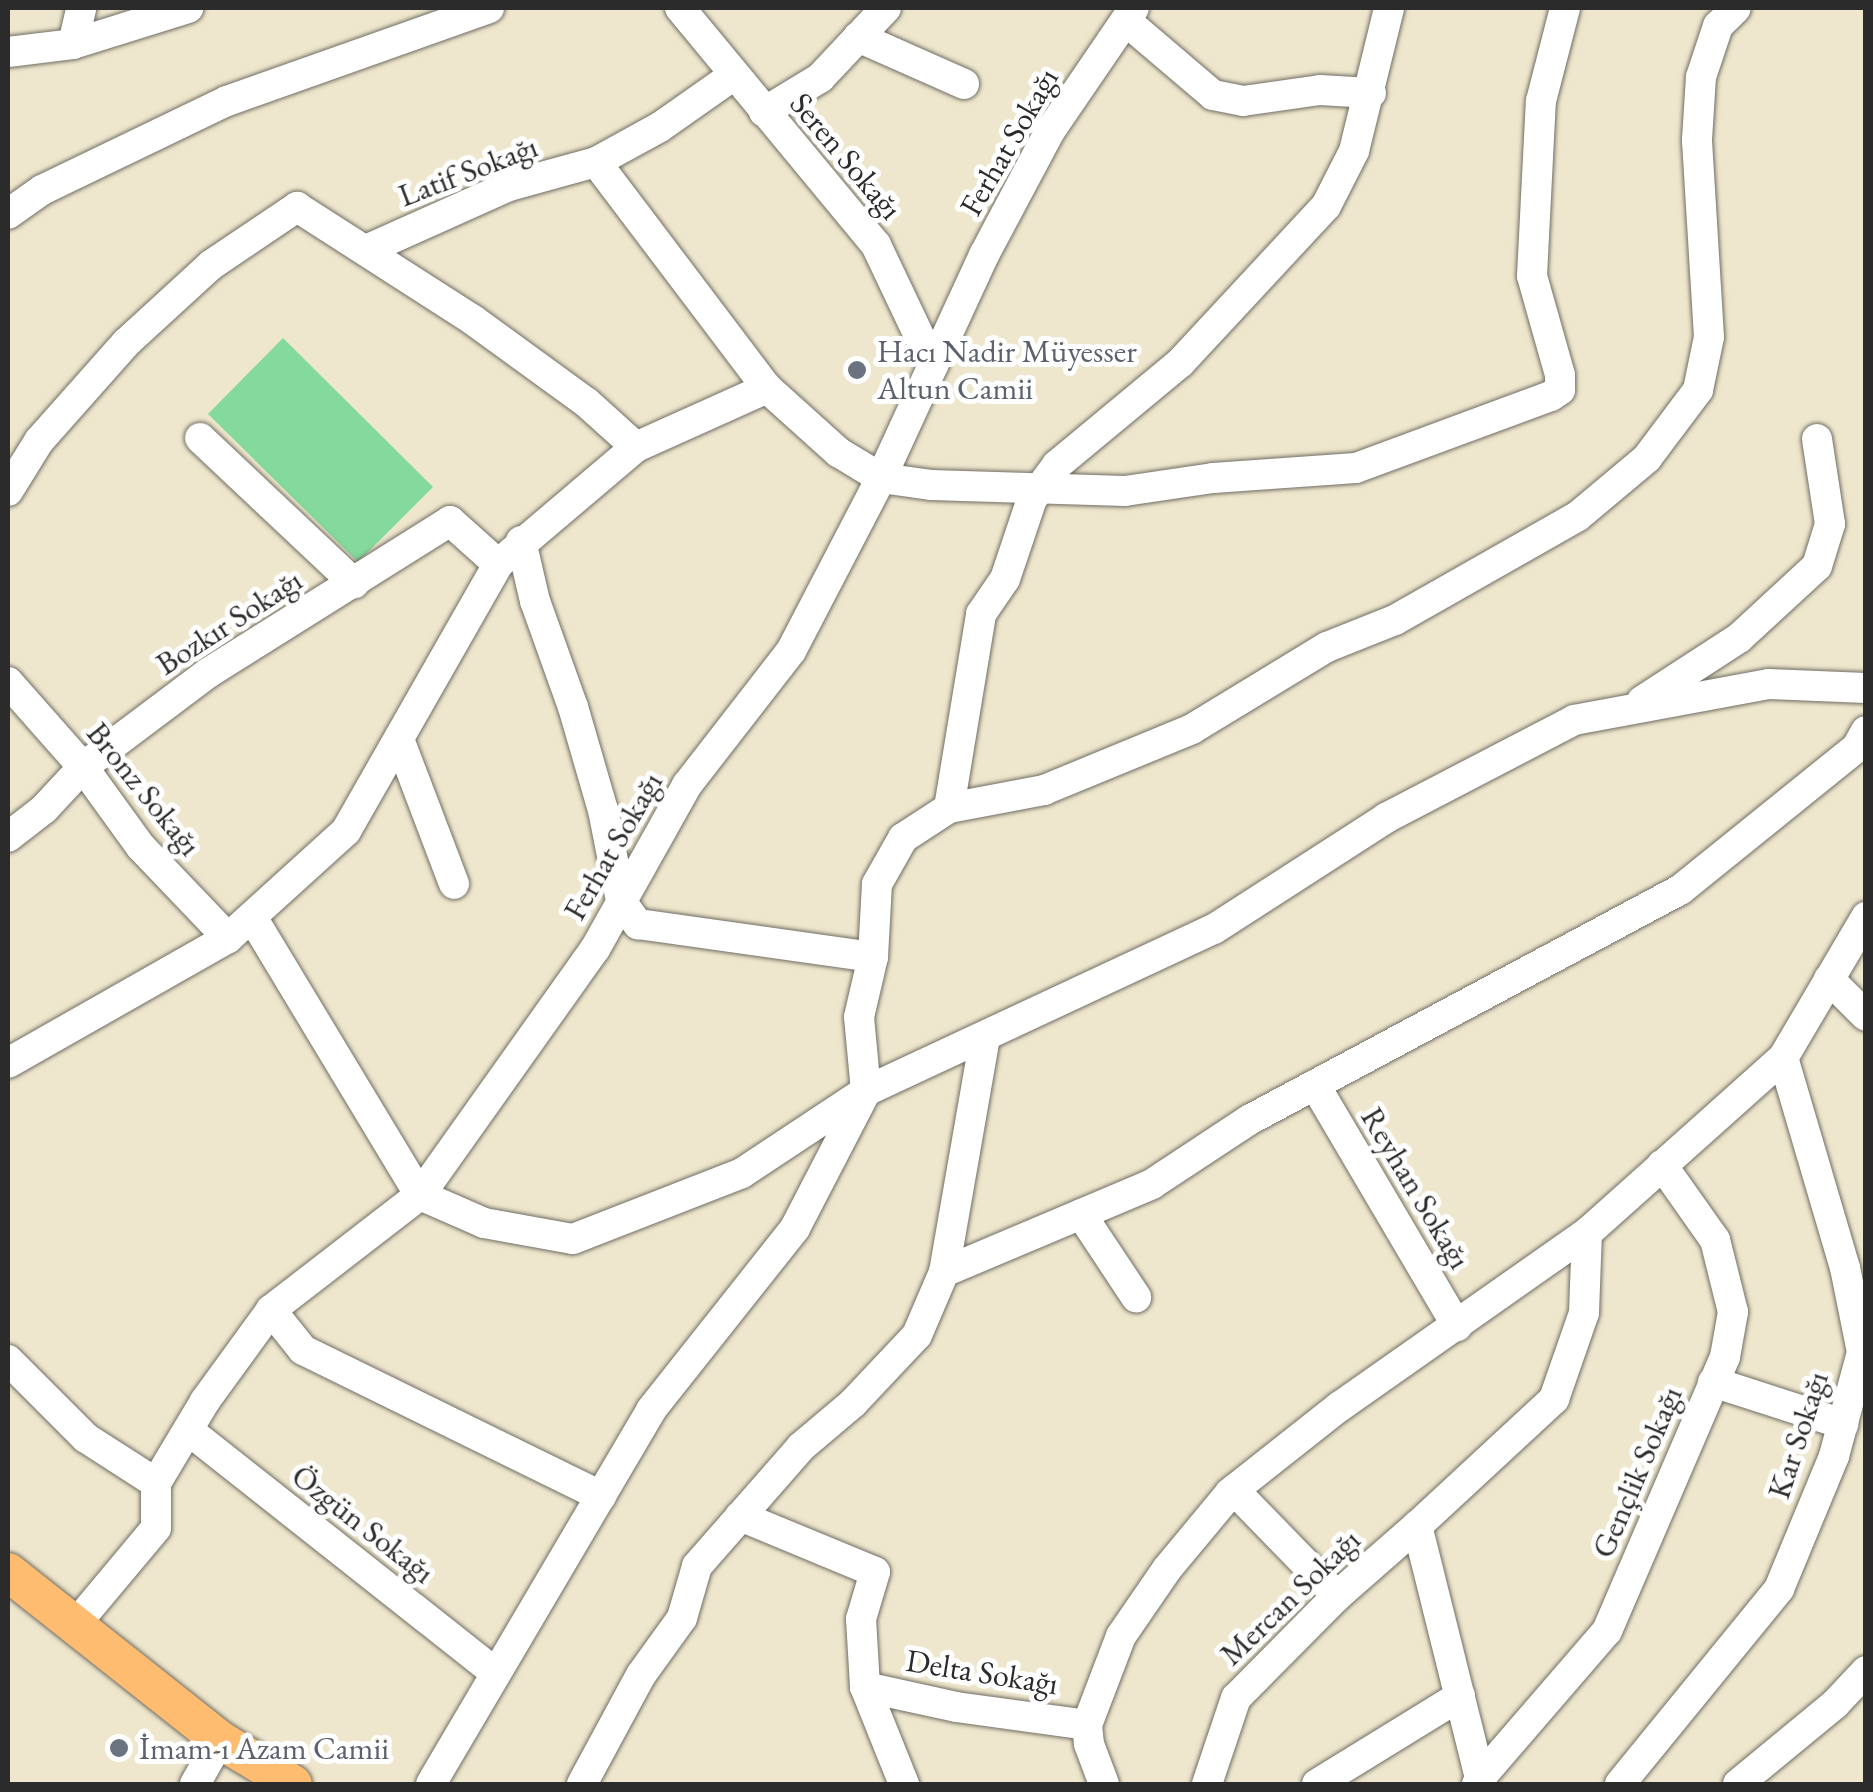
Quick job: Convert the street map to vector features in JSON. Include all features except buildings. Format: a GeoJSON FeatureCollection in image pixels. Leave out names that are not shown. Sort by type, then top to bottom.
{"type":"FeatureCollection","features":[{"type":"Feature","properties":{"kind":"main road"},"geometry":{"type":"LineString","coordinates":[[8,1572],[220,1740],[293,1784]]}},
{"type":"Feature","properties":{"kind":"street"},"geometry":{"type":"LineString","coordinates":[[73,44],[80,8]]}},
{"type":"Feature","properties":{"kind":"street"},"geometry":{"type":"LineString","coordinates":[[8,52],[73,44],[188,8]]}},
{"type":"Feature","properties":{"kind":"street"},"geometry":{"type":"LineString","coordinates":[[8,214],[42,190],[227,101],[489,8]]}},
{"type":"Feature","properties":{"kind":"street","name":"Seren Sokağı"},"geometry":{"type":"LineString","coordinates":[[680,8],[876,245],[933,365]]}},
{"type":"Feature","properties":{"kind":"street"},"geometry":{"type":"LineString","coordinates":[[764,112],[820,78],[886,8]]}},
{"type":"Feature","properties":{"kind":"street"},"geometry":{"type":"LineString","coordinates":[[949,808],[980,614],[1004,579],[1032,499],[1057,465],[1180,363],[1326,206],[1354,151],[1389,8]]}},
{"type":"Feature","properties":{"kind":"street"},"geometry":{"type":"LineString","coordinates":[[596,162],[767,388],[838,452],[881,478],[931,485],[1125,491],[1213,478],[1356,468],[1560,390],[1560,375],[1532,276],[1541,101],[1565,8]]}},
{"type":"Feature","properties":{"kind":"street"},"geometry":{"type":"LineString","coordinates":[[431,1784],[651,1410],[794,1228],[866,1091],[860,1018],[873,958],[877,884],[904,838],[949,808],[1044,790],[1192,729],[1312,656],[1395,620],[1578,516],[1647,458],[1698,390],[1709,336],[1697,140],[1700,77],[1718,26],[1736,8]]}},
{"type":"Feature","properties":{"kind":"street"},"geometry":{"type":"LineString","coordinates":[[1130,14],[1213,94],[1243,101],[1320,90],[1371,93]]}},
{"type":"Feature","properties":{"kind":"street","name":"Ferhat Sokağı"},"geometry":{"type":"LineString","coordinates":[[156,1483],[272,1310],[420,1195],[595,949],[687,785],[791,651],[881,478],[984,256],[1050,132],[1130,14]]}},
{"type":"Feature","properties":{"kind":"street"},"geometry":{"type":"LineString","coordinates":[[858,37],[964,84]]}},
{"type":"Feature","properties":{"kind":"street","name":"Latif Sokağı"},"geometry":{"type":"LineString","coordinates":[[366,250],[508,186],[596,162],[660,126],[734,75]]}},
{"type":"Feature","properties":{"kind":"street"},"geometry":{"type":"LineString","coordinates":[[8,491],[40,442],[127,342],[211,265],[297,207],[554,378],[636,447]]}},
{"type":"Feature","properties":{"kind":"street"},"geometry":{"type":"LineString","coordinates":[[8,1063],[228,938],[346,832],[498,564],[636,447],[767,388]]}},
{"type":"Feature","properties":{"kind":"street"},"geometry":{"type":"LineString","coordinates":[[200,438],[354,583]]}},
{"type":"Feature","properties":{"kind":"street"},"geometry":{"type":"LineString","coordinates":[[1627,710],[1740,638],[1816,566],[1830,524],[1817,439]]}},
{"type":"Feature","properties":{"kind":"street","name":"Bozkır Sokağı"},"geometry":{"type":"LineString","coordinates":[[8,837],[44,809],[83,767],[208,673],[450,521],[498,564]]}},
{"type":"Feature","properties":{"kind":"street"},"geometry":{"type":"LineString","coordinates":[[521,541],[535,601],[573,706],[603,810],[622,902],[638,924],[873,958]]}},
{"type":"Feature","properties":{"kind":"street","name":"Bronz Sokağı"},"geometry":{"type":"LineString","coordinates":[[8,682],[83,767],[142,848],[228,938]]}},
{"type":"Feature","properties":{"kind":"street"},"geometry":{"type":"LineString","coordinates":[[252,916],[420,1195],[484,1223],[573,1239],[742,1174],[866,1091],[1214,930],[1386,818],[1574,720],[1769,684],[1866,688]]}},
{"type":"Feature","properties":{"kind":"street"},"geometry":{"type":"LineString","coordinates":[[944,1272],[1152,1184],[1250,1120],[1680,890],[1856,747],[1866,731]]}},
{"type":"Feature","properties":{"kind":"street"},"geometry":{"type":"LineString","coordinates":[[399,738],[454,884]]}},
{"type":"Feature","properties":{"kind":"street"},"geometry":{"type":"LineString","coordinates":[[1104,1784],[1088,1744],[1088,1724],[1121,1636],[1166,1569],[1234,1490],[1338,1407],[1587,1233],[1783,1058],[1866,917]]}},
{"type":"Feature","properties":{"kind":"street"},"geometry":{"type":"LineString","coordinates":[[1829,980],[1866,1016]]}},
{"type":"Feature","properties":{"kind":"street"},"geometry":{"type":"LineString","coordinates":[[582,1784],[641,1675],[682,1618],[697,1566],[801,1447],[854,1403],[917,1335],[944,1272],[985,1038]]}},
{"type":"Feature","properties":{"kind":"street","name":"Kar Sokağı"},"geometry":{"type":"LineString","coordinates":[[1620,1784],[1779,1588],[1843,1424],[1862,1352],[1846,1268],[1783,1058]]}},
{"type":"Feature","properties":{"kind":"street","name":"Reyhan Sokağı"},"geometry":{"type":"LineString","coordinates":[[1315,1086],[1457,1326]]}},
{"type":"Feature","properties":{"kind":"street","name":"Gençlik Sokağı"},"geometry":{"type":"LineString","coordinates":[[1478,1781],[1607,1631],[1726,1356],[1733,1312],[1715,1240],[1662,1165]]}},
{"type":"Feature","properties":{"kind":"street"},"geometry":{"type":"LineString","coordinates":[[1081,1214],[1136,1297]]}},
{"type":"Feature","properties":{"kind":"street","name":"Mercan Sokağı"},"geometry":{"type":"LineString","coordinates":[[1207,1784],[1236,1698],[1337,1596],[1554,1399],[1584,1312],[1587,1233]]}},
{"type":"Feature","properties":{"kind":"street"},"geometry":{"type":"LineString","coordinates":[[272,1310],[304,1350],[600,1496]]}},
{"type":"Feature","properties":{"kind":"street"},"geometry":{"type":"LineString","coordinates":[[8,1360],[86,1438],[156,1483],[156,1528],[75,1624]]}},
{"type":"Feature","properties":{"kind":"street"},"geometry":{"type":"LineString","coordinates":[[1713,1382],[1843,1424]]}},
{"type":"Feature","properties":{"kind":"street","name":"Özgün Sokağı"},"geometry":{"type":"LineString","coordinates":[[188,1430],[496,1673]]}},
{"type":"Feature","properties":{"kind":"street"},"geometry":{"type":"LineString","coordinates":[[1234,1490],[1337,1596]]}},
{"type":"Feature","properties":{"kind":"street"},"geometry":{"type":"LineString","coordinates":[[740,1516],[875,1572],[861,1619],[864,1687],[904,1784]]}},
{"type":"Feature","properties":{"kind":"street"},"geometry":{"type":"LineString","coordinates":[[1417,1526],[1478,1781]]}},
{"type":"Feature","properties":{"kind":"street"},"geometry":{"type":"LineString","coordinates":[[1738,1784],[1836,1704],[1866,1671]]}},
{"type":"Feature","properties":{"kind":"street","name":"Delta Sokağı"},"geometry":{"type":"LineString","coordinates":[[864,1687],[956,1707],[1088,1724]]}},
{"type":"Feature","properties":{"kind":"street"},"geometry":{"type":"LineString","coordinates":[[1317,1784],[1460,1696]]}},
{"type":"Feature","properties":{"kind":"street"},"geometry":{"type":"LineString","coordinates":[[196,1784],[220,1740]]}},
{"type":"Feature","properties":{"kind":"green space"},"geometry":{"type":"Polygon","coordinates":[[[283,338],[433,487],[358,562],[208,414],[283,338]]]}},
{"type":"Feature","properties":{"kind":"place","name":"Hacı Nadir Müyesser Altun Camii"},"geometry":{"type":"Point","coordinates":[857,370]}},
{"type":"Feature","properties":{"kind":"place","name":"İmam-ı Azam Camii"},"geometry":{"type":"Point","coordinates":[119,1748]}}]}
